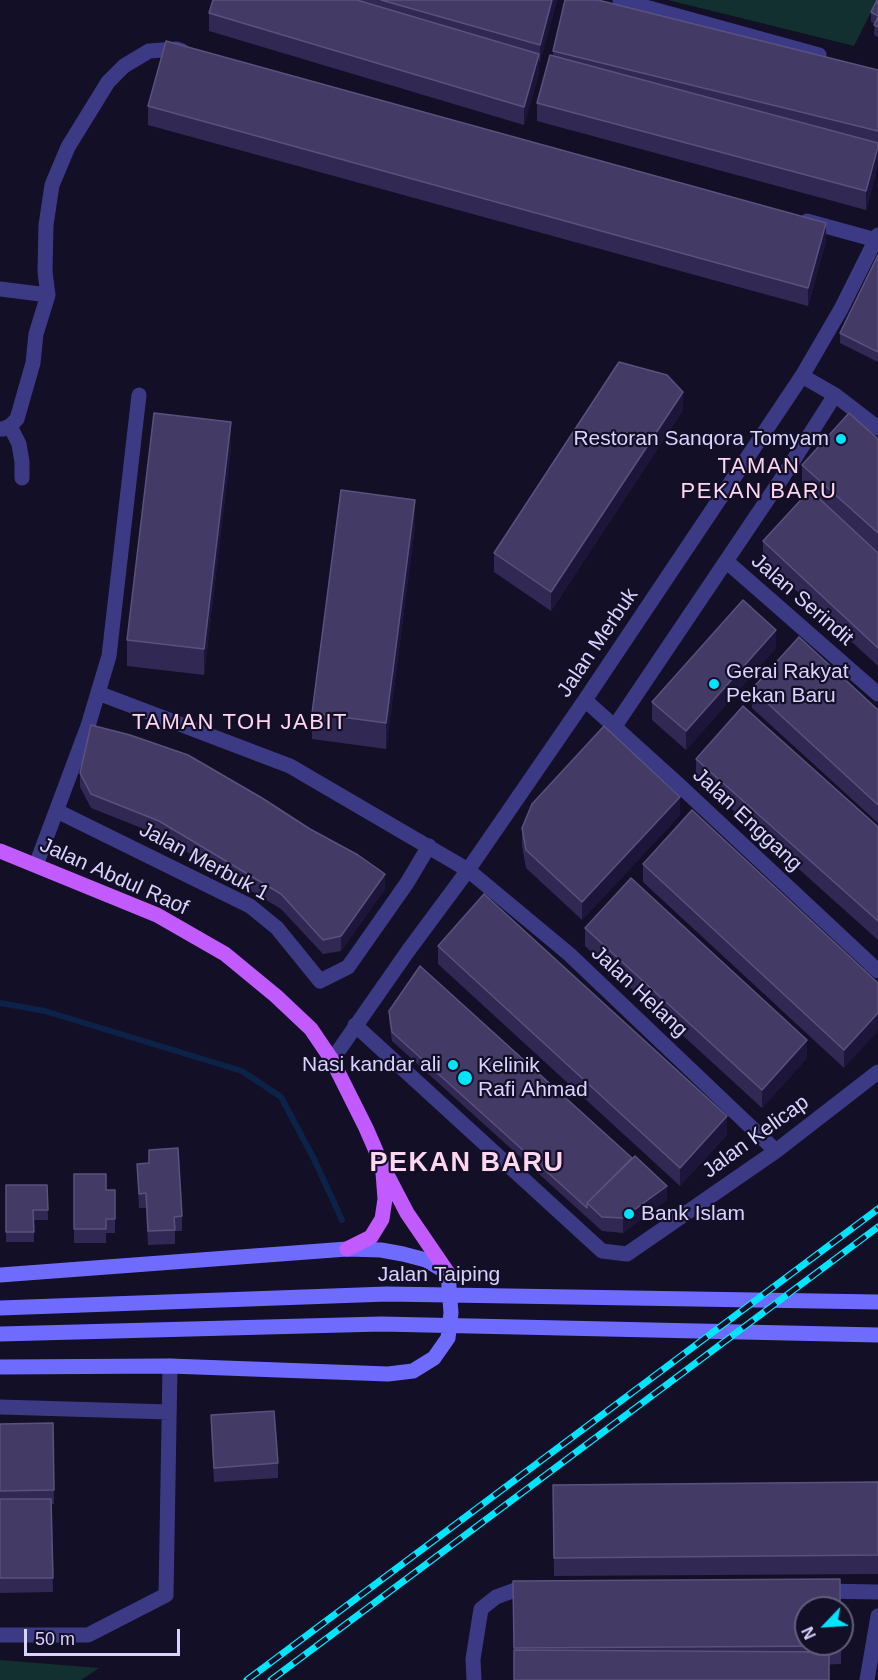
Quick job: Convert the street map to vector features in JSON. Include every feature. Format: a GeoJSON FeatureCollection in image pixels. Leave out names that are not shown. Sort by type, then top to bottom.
{"type":"FeatureCollection","features":[{"type":"Feature","properties":{"kind":"main road","name":"Jalan Abdul Raof"},"geometry":{"type":"LineString","coordinates":[[0,851],[157,915],[225,954],[276,996],[311,1029],[332,1060],[407,1213],[448,1273]]}},
{"type":"Feature","properties":{"kind":"main road"},"geometry":{"type":"LineString","coordinates":[[347,1249],[371,1237],[382,1220],[385,1199],[383,1167]]}},
{"type":"Feature","properties":{"kind":"main road"},"geometry":{"type":"LineString","coordinates":[[0,1275],[347,1249],[381,1250],[426,1260],[448,1273],[451,1313],[448,1338],[434,1358],[413,1371],[388,1374],[170,1366],[0,1366]]}},
{"type":"Feature","properties":{"kind":"main road","name":"Jalan Taiping"},"geometry":{"type":"LineString","coordinates":[[0,1308],[387,1294],[878,1302]]}},
{"type":"Feature","properties":{"kind":"main road"},"geometry":{"type":"LineString","coordinates":[[0,1334],[381,1324],[878,1335]]}},
{"type":"Feature","properties":{"kind":"street"},"geometry":{"type":"LineString","coordinates":[[620,0],[833,59]]}},
{"type":"Feature","properties":{"kind":"street"},"geometry":{"type":"LineString","coordinates":[[22,477],[19,444],[5,427],[17,419],[33,363],[36,334],[48,296],[45,272],[46,225],[52,184],[68,147],[108,82],[124,66],[149,51],[177,50],[199,56]]}},
{"type":"Feature","properties":{"kind":"street"},"geometry":{"type":"LineString","coordinates":[[797,218],[877,237]]}},
{"type":"Feature","properties":{"kind":"street","name":"Jalan Merbuk"},"geometry":{"type":"LineString","coordinates":[[332,1060],[468,870],[585,700],[802,376],[841,309],[877,237]]}},
{"type":"Feature","properties":{"kind":"street"},"geometry":{"type":"LineString","coordinates":[[0,289],[48,296]]}},
{"type":"Feature","properties":{"kind":"street"},"geometry":{"type":"LineString","coordinates":[[802,376],[835,395],[878,428]]}},
{"type":"Feature","properties":{"kind":"street"},"geometry":{"type":"LineString","coordinates":[[36,865],[57,811],[109,656],[138,395]]}},
{"type":"Feature","properties":{"kind":"street"},"geometry":{"type":"LineString","coordinates":[[615,726],[784,475],[835,395]]}},
{"type":"Feature","properties":{"kind":"street","name":"Jalan Serindit"},"geometry":{"type":"LineString","coordinates":[[726,561],[878,694]]}},
{"type":"Feature","properties":{"kind":"street","name":"Jalan Helang"},"geometry":{"type":"LineString","coordinates":[[98,693],[290,766],[468,870],[569,954],[776,1151]]}},
{"type":"Feature","properties":{"kind":"street","name":"Jalan Enggang"},"geometry":{"type":"LineString","coordinates":[[585,700],[878,971]]}},
{"type":"Feature","properties":{"kind":"street","name":"Jalan Merbuk 1"},"geometry":{"type":"LineString","coordinates":[[57,811],[250,906],[277,928],[320,981],[348,967],[407,883],[429,846]]}},
{"type":"Feature","properties":{"kind":"street","name":"Jalan Kelicap"},"geometry":{"type":"LineString","coordinates":[[355,1025],[602,1251],[627,1254],[776,1151],[878,1072]]}},
{"type":"Feature","properties":{"kind":"street"},"geometry":{"type":"LineString","coordinates":[[0,1635],[88,1635],[166,1595],[170,1366]]}},
{"type":"Feature","properties":{"kind":"street"},"geometry":{"type":"LineString","coordinates":[[0,1407],[169,1412]]}},
{"type":"Feature","properties":{"kind":"street"},"geometry":{"type":"LineString","coordinates":[[474,1680],[473,1659],[481,1609],[496,1597],[515,1590],[550,1590]]}},
{"type":"Feature","properties":{"kind":"street"},"geometry":{"type":"LineString","coordinates":[[808,1591],[878,1592]]}},
{"type":"Feature","properties":{"kind":"street"},"geometry":{"type":"LineString","coordinates":[[867,1680],[878,1616]]}},
{"type":"Feature","properties":{"kind":"green space"},"geometry":{"type":"Polygon","coordinates":[[[668,0],[877,0],[854,46],[668,0]]]}},
{"type":"Feature","properties":{"kind":"green space"},"geometry":{"type":"Polygon","coordinates":[[[0,1660],[99,1668],[81,1680],[0,1680],[0,1660]]]}},
{"type":"Feature","properties":{"kind":"building"},"geometry":{"type":"Polygon","coordinates":[[[213,0],[357,0],[539,54],[524,107],[209,13],[213,0]]]}},
{"type":"Feature","properties":{"kind":"building"},"geometry":{"type":"Polygon","coordinates":[[[381,0],[552,0],[540,45],[381,0]]]}},
{"type":"Feature","properties":{"kind":"building"},"geometry":{"type":"Polygon","coordinates":[[[565,0],[598,0],[878,70],[878,131],[553,51],[565,0]]]}},
{"type":"Feature","properties":{"kind":"building"},"geometry":{"type":"Polygon","coordinates":[[[878,0],[878,16],[871,12],[878,0]]]}},
{"type":"Feature","properties":{"kind":"building"},"geometry":{"type":"Polygon","coordinates":[[[166,41],[826,223],[808,288],[148,106],[166,41]]]}},
{"type":"Feature","properties":{"kind":"building"},"geometry":{"type":"Polygon","coordinates":[[[550,55],[878,143],[866,191],[537,103],[550,55]]]}},
{"type":"Feature","properties":{"kind":"building"},"geometry":{"type":"Polygon","coordinates":[[[878,255],[878,352],[840,333],[878,255]]]}},
{"type":"Feature","properties":{"kind":"building"},"geometry":{"type":"Polygon","coordinates":[[[619,362],[667,375],[683,392],[551,592],[494,553],[619,362]]]}},
{"type":"Feature","properties":{"kind":"building"},"geometry":{"type":"Polygon","coordinates":[[[154,413],[231,422],[204,649],[127,640],[154,413]]]}},
{"type":"Feature","properties":{"kind":"building"},"geometry":{"type":"Polygon","coordinates":[[[849,413],[878,439],[878,533],[802,465],[849,413]]]}},
{"type":"Feature","properties":{"kind":"building"},"geometry":{"type":"Polygon","coordinates":[[[341,490],[415,500],[386,723],[312,713],[341,490]]]}},
{"type":"Feature","properties":{"kind":"building"},"geometry":{"type":"Polygon","coordinates":[[[810,490],[878,553],[878,648],[763,541],[810,490]]]}},
{"type":"Feature","properties":{"kind":"building","name":"Gerai Rakyat Pekan Baru"},"geometry":{"type":"Polygon","coordinates":[[[743,600],[776,630],[686,731],[652,702],[743,600]]]}},
{"type":"Feature","properties":{"kind":"building"},"geometry":{"type":"Polygon","coordinates":[[[799,637],[878,710],[878,805],[752,689],[799,637]]]}},
{"type":"Feature","properties":{"kind":"building"},"geometry":{"type":"Polygon","coordinates":[[[743,706],[878,827],[878,921],[696,759],[743,706]]]}},
{"type":"Feature","properties":{"kind":"building"},"geometry":{"type":"Polygon","coordinates":[[[91,725],[130,735],[188,755],[310,829],[358,855],[385,874],[341,936],[323,940],[281,894],[159,821],[91,794],[80,773],[91,725]]]}},
{"type":"Feature","properties":{"kind":"building"},"geometry":{"type":"Polygon","coordinates":[[[604,726],[680,797],[582,902],[526,850],[522,828],[532,804],[604,726]]]}},
{"type":"Feature","properties":{"kind":"building"},"geometry":{"type":"Polygon","coordinates":[[[692,810],[878,983],[878,1013],[844,1050],[643,864],[692,810]]]}},
{"type":"Feature","properties":{"kind":"building"},"geometry":{"type":"Polygon","coordinates":[[[631,878],[807,1040],[762,1090],[585,928],[631,878]]]}},
{"type":"Feature","properties":{"kind":"building"},"geometry":{"type":"Polygon","coordinates":[[[484,894],[727,1116],[680,1168],[438,946],[484,894]]]}},
{"type":"Feature","properties":{"kind":"building"},"geometry":{"type":"Polygon","coordinates":[[[420,966],[632,1158],[587,1203],[587,1208],[392,1032],[389,1011],[420,966]]]}},
{"type":"Feature","properties":{"kind":"building"},"geometry":{"type":"Polygon","coordinates":[[[178,1148],[182,1216],[174,1217],[175,1230],[148,1231],[146,1193],[139,1194],[137,1164],[149,1163],[149,1150],[178,1148]]]}},
{"type":"Feature","properties":{"kind":"building"},"geometry":{"type":"Polygon","coordinates":[[[635,1156],[667,1186],[623,1218],[602,1217],[587,1203],[635,1156]]]}},
{"type":"Feature","properties":{"kind":"building"},"geometry":{"type":"Polygon","coordinates":[[[74,1174],[106,1174],[106,1190],[115,1190],[115,1219],[106,1219],[106,1229],[74,1229],[74,1174]]]}},
{"type":"Feature","properties":{"kind":"building"},"geometry":{"type":"Polygon","coordinates":[[[6,1185],[47,1185],[48,1210],[33,1210],[34,1232],[6,1232],[6,1185]]]}},
{"type":"Feature","properties":{"kind":"building"},"geometry":{"type":"Polygon","coordinates":[[[274,1411],[278,1463],[214,1468],[211,1415],[274,1411]]]}},
{"type":"Feature","properties":{"kind":"building"},"geometry":{"type":"Polygon","coordinates":[[[53,1423],[54,1490],[0,1491],[0,1424],[53,1423]]]}},
{"type":"Feature","properties":{"kind":"building"},"geometry":{"type":"Polygon","coordinates":[[[878,1482],[878,1555],[554,1558],[553,1485],[878,1482]]]}},
{"type":"Feature","properties":{"kind":"building"},"geometry":{"type":"Polygon","coordinates":[[[0,1499],[51,1499],[53,1578],[0,1578],[0,1499]]]}},
{"type":"Feature","properties":{"kind":"building"},"geometry":{"type":"Polygon","coordinates":[[[840,1579],[840,1596],[794,1596],[794,1646],[514,1648],[513,1581],[840,1579]]]}},
{"type":"Feature","properties":{"kind":"building"},"geometry":{"type":"Polygon","coordinates":[[[514,1650],[794,1652],[794,1656],[829,1656],[829,1680],[514,1680],[514,1650]]]}},
{"type":"Feature","properties":{"kind":"waterway"},"geometry":{"type":"LineString","coordinates":[[0,1003],[45,1011],[242,1071],[281,1097],[314,1159],[342,1220]]}},
{"type":"Feature","properties":{"kind":"railway"},"geometry":{"type":"LineString","coordinates":[[247,1680],[878,1209]]}},
{"type":"Feature","properties":{"kind":"railway"},"geometry":{"type":"LineString","coordinates":[[271,1680],[878,1227]]}},
{"type":"Feature","properties":{"kind":"place","name":"Restoran Sanqora Tomyam"},"geometry":{"type":"Point","coordinates":[841,439]}},
{"type":"Feature","properties":{"kind":"place","name":"Gerai Rakyat Pekan Baru"},"geometry":{"type":"Point","coordinates":[714,684]}},
{"type":"Feature","properties":{"kind":"place","name":"Nasi kandar ali"},"geometry":{"type":"Point","coordinates":[453,1065]}},
{"type":"Feature","properties":{"kind":"place","name":"Kelinik Rafi Ahmad"},"geometry":{"type":"Point","coordinates":[465,1078]}},
{"type":"Feature","properties":{"kind":"place","name":"Bank Islam"},"geometry":{"type":"Point","coordinates":[629,1214]}},
{"type":"Feature","properties":{"kind":"district","name":"TAMAN PEKAN BARU"},"geometry":{"type":"Point","coordinates":[759,480]}},
{"type":"Feature","properties":{"kind":"district","name":"TAMAN TOH JABIT"},"geometry":{"type":"Point","coordinates":[240,723]}},
{"type":"Feature","properties":{"kind":"district","name":"PEKAN BARU"},"geometry":{"type":"Point","coordinates":[467,1164]}}]}
